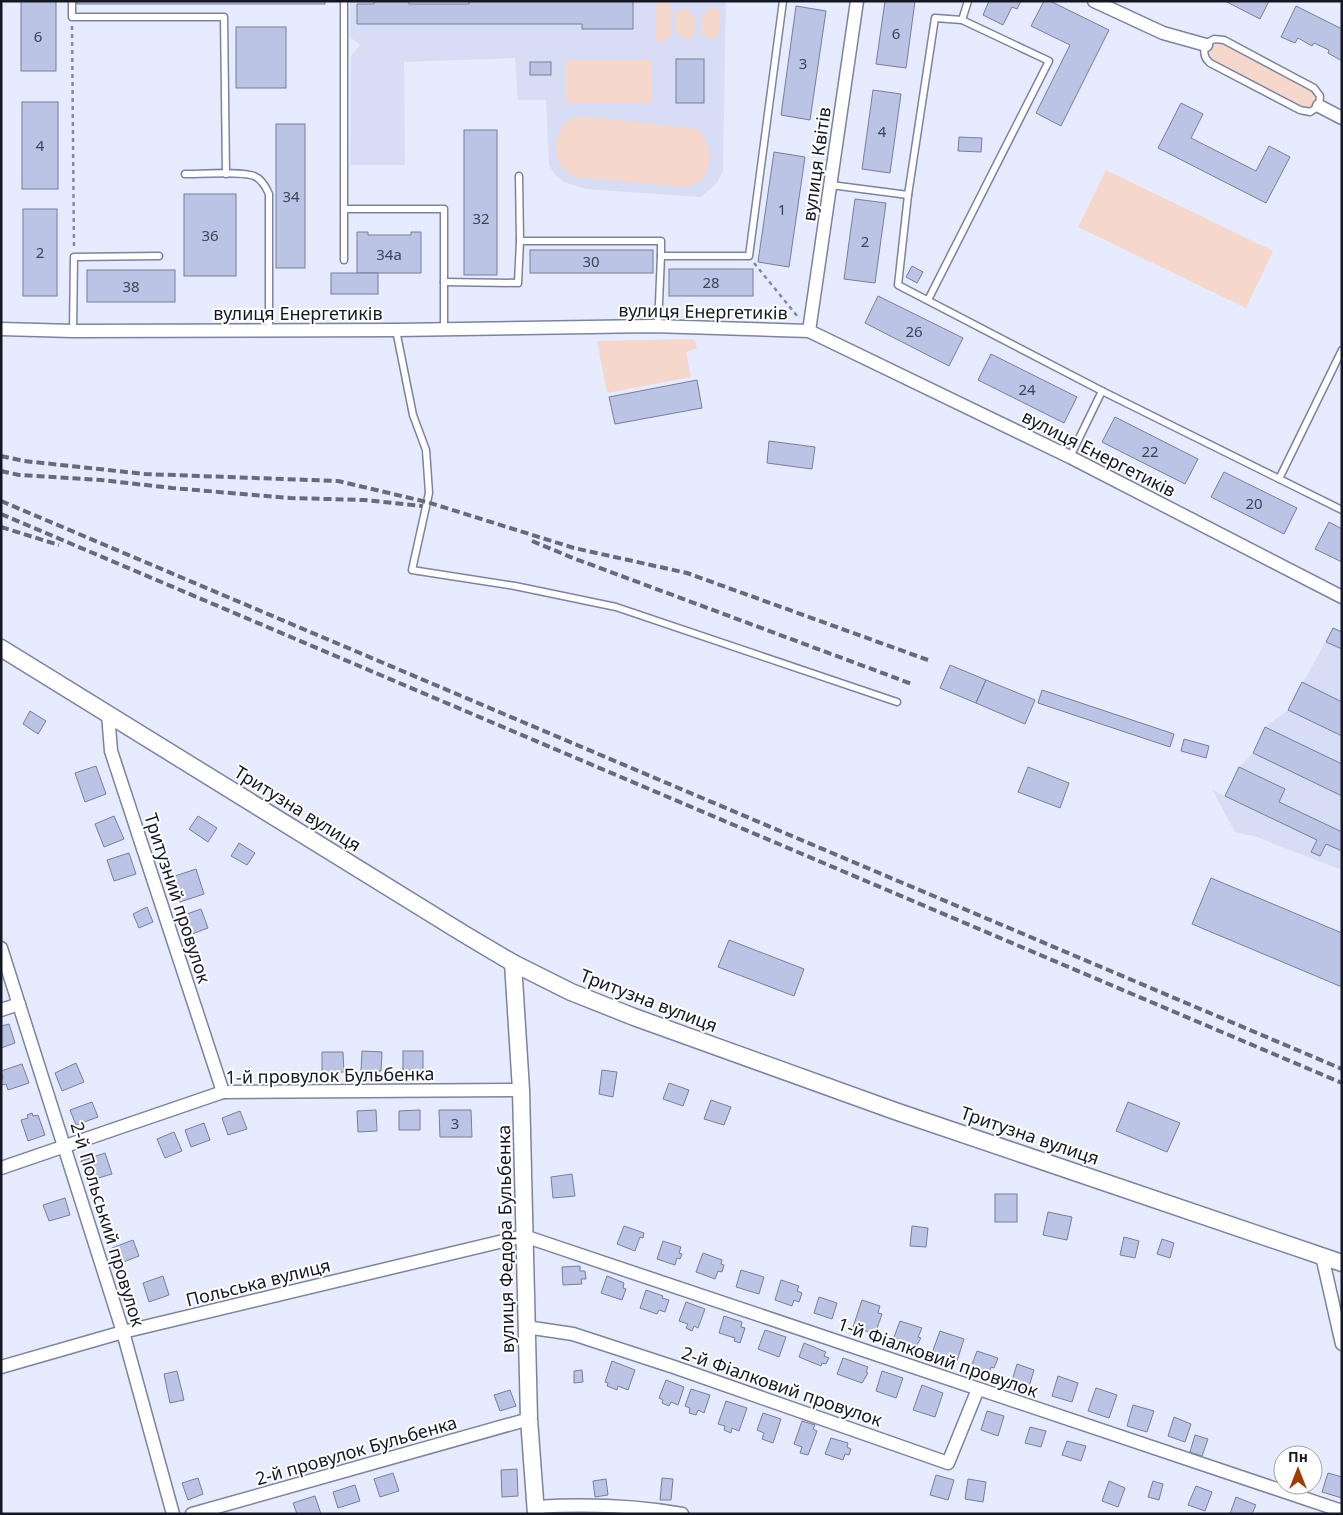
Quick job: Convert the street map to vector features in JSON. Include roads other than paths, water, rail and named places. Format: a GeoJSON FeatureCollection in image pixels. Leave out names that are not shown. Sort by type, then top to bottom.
{"type":"FeatureCollection","features":[{"type":"Feature","properties":{"kind":"street"},"geometry":{"type":"LineString","coordinates":[[1094,1],[1163,33],[1206,45]]}},
{"type":"Feature","properties":{"kind":"street","name":"вулиця Квітів"},"geometry":{"type":"LineString","coordinates":[[809,331],[857,2]]}},
{"type":"Feature","properties":{"kind":"street"},"geometry":{"type":"LineString","coordinates":[[1319,106],[1342,118]]}},
{"type":"Feature","properties":{"kind":"street","name":"вулиця Енергетиків"},"geometry":{"type":"LineString","coordinates":[[1,329],[73,331],[396,330],[658,326],[809,331],[1070,457],[1342,597]]}},
{"type":"Feature","properties":{"kind":"street","name":"Тритузна вулиця"},"geometry":{"type":"LineString","coordinates":[[1,648],[513,963],[571,992],[634,1017],[904,1114],[1342,1263]]}},
{"type":"Feature","properties":{"kind":"street","name":"Тритузний провулок"},"geometry":{"type":"LineString","coordinates":[[108,714],[111,752],[223,1092]]}},
{"type":"Feature","properties":{"kind":"street","name":"2-й Польський провулок"},"geometry":{"type":"LineString","coordinates":[[1,948],[123,1332],[173,1514]]}},
{"type":"Feature","properties":{"kind":"street","name":"вулиця Федора Бульбенка"},"geometry":{"type":"LineString","coordinates":[[513,963],[521,1090],[529,1419],[536,1511]]}},
{"type":"Feature","properties":{"kind":"street"},"geometry":{"type":"LineString","coordinates":[[1,1010],[19,1004]]}},
{"type":"Feature","properties":{"kind":"street","name":"1-й провулок Бульбенка"},"geometry":{"type":"LineString","coordinates":[[1,1168],[65,1148],[223,1092],[521,1090]]}},
{"type":"Feature","properties":{"kind":"street","name":"Польська вулиця"},"geometry":{"type":"LineString","coordinates":[[1,1367],[123,1332],[524,1236]]}},
{"type":"Feature","properties":{"kind":"street","name":"1-й Фіалковий провулок"},"geometry":{"type":"LineString","coordinates":[[524,1236],[1342,1511]]}},
{"type":"Feature","properties":{"kind":"street"},"geometry":{"type":"LineString","coordinates":[[1322,1256],[1342,1344]]}},
{"type":"Feature","properties":{"kind":"street","name":"2-й Фіалковий провулок"},"geometry":{"type":"LineString","coordinates":[[526,1327],[573,1334],[948,1463],[978,1389]]}},
{"type":"Feature","properties":{"kind":"street","name":"2-й провулок Бульбенка"},"geometry":{"type":"LineString","coordinates":[[192,1514],[529,1419]]}},
{"type":"Feature","properties":{"kind":"street"},"geometry":{"type":"LineString","coordinates":[[536,1511],[607,1505],[644,1507],[682,1514]]}},
{"type":"Feature","properties":{"kind":"lane"},"geometry":{"type":"LineString","coordinates":[[72,1],[72,17],[224,17],[226,174]]}},
{"type":"Feature","properties":{"kind":"lane"},"geometry":{"type":"LineString","coordinates":[[344,1],[344,260]]}},
{"type":"Feature","properties":{"kind":"lane"},"geometry":{"type":"LineString","coordinates":[[661,256],[749,256],[783,1]]}},
{"type":"Feature","properties":{"kind":"lane"},"geometry":{"type":"LineString","coordinates":[[853,1],[857,2]]}},
{"type":"Feature","properties":{"kind":"lane"},"geometry":{"type":"LineString","coordinates":[[962,20],[968,1]]}},
{"type":"Feature","properties":{"kind":"lane"},"geometry":{"type":"LineString","coordinates":[[928,300],[1049,61],[962,20],[935,18],[908,195],[898,285],[1102,391],[1342,510]]}},
{"type":"Feature","properties":{"kind":"lane"},"geometry":{"type":"LineString","coordinates":[[1214,39],[1224,40],[1314,88],[1320,96],[1319,106],[1310,112],[1300,110],[1210,63],[1204,55],[1206,45],[1214,39]]}},
{"type":"Feature","properties":{"kind":"lane"},"geometry":{"type":"LineString","coordinates":[[185,174],[254,176],[264,184],[269,194],[269,330]]}},
{"type":"Feature","properties":{"kind":"lane"},"geometry":{"type":"LineString","coordinates":[[444,282],[518,283],[520,241],[519,176]]}},
{"type":"Feature","properties":{"kind":"lane"},"geometry":{"type":"LineString","coordinates":[[831,185],[908,195]]}},
{"type":"Feature","properties":{"kind":"lane"},"geometry":{"type":"LineString","coordinates":[[345,208],[444,209],[444,329]]}},
{"type":"Feature","properties":{"kind":"lane"},"geometry":{"type":"LineString","coordinates":[[520,241],[661,241],[658,326]]}},
{"type":"Feature","properties":{"kind":"lane"},"geometry":{"type":"LineString","coordinates":[[73,331],[74,257],[159,256]]}},
{"type":"Feature","properties":{"kind":"lane"},"geometry":{"type":"LineString","coordinates":[[396,330],[413,415],[426,450],[429,484],[429,493],[412,570],[524,588],[616,607],[897,702]]}},
{"type":"Feature","properties":{"kind":"lane"},"geometry":{"type":"LineString","coordinates":[[1279,479],[1342,350]]}},
{"type":"Feature","properties":{"kind":"lane"},"geometry":{"type":"LineString","coordinates":[[1070,457],[1102,391]]}},
{"type":"Feature","properties":{"kind":"railway"},"geometry":{"type":"LineString","coordinates":[[1,456],[24,461],[145,474],[338,481],[427,502],[574,548],[687,573],[928,660]]}},
{"type":"Feature","properties":{"kind":"railway"},"geometry":{"type":"LineString","coordinates":[[1,471],[19,475],[101,480],[290,498],[364,500],[422,506]]}},
{"type":"Feature","properties":{"kind":"railway"},"geometry":{"type":"LineString","coordinates":[[1,501],[1342,1069]]}},
{"type":"Feature","properties":{"kind":"railway"},"geometry":{"type":"LineString","coordinates":[[1,514],[1342,1083]]}},
{"type":"Feature","properties":{"kind":"railway"},"geometry":{"type":"LineString","coordinates":[[1,527],[59,545]]}},
{"type":"Feature","properties":{"kind":"railway"},"geometry":{"type":"LineString","coordinates":[[532,541],[912,684]]}}]}
